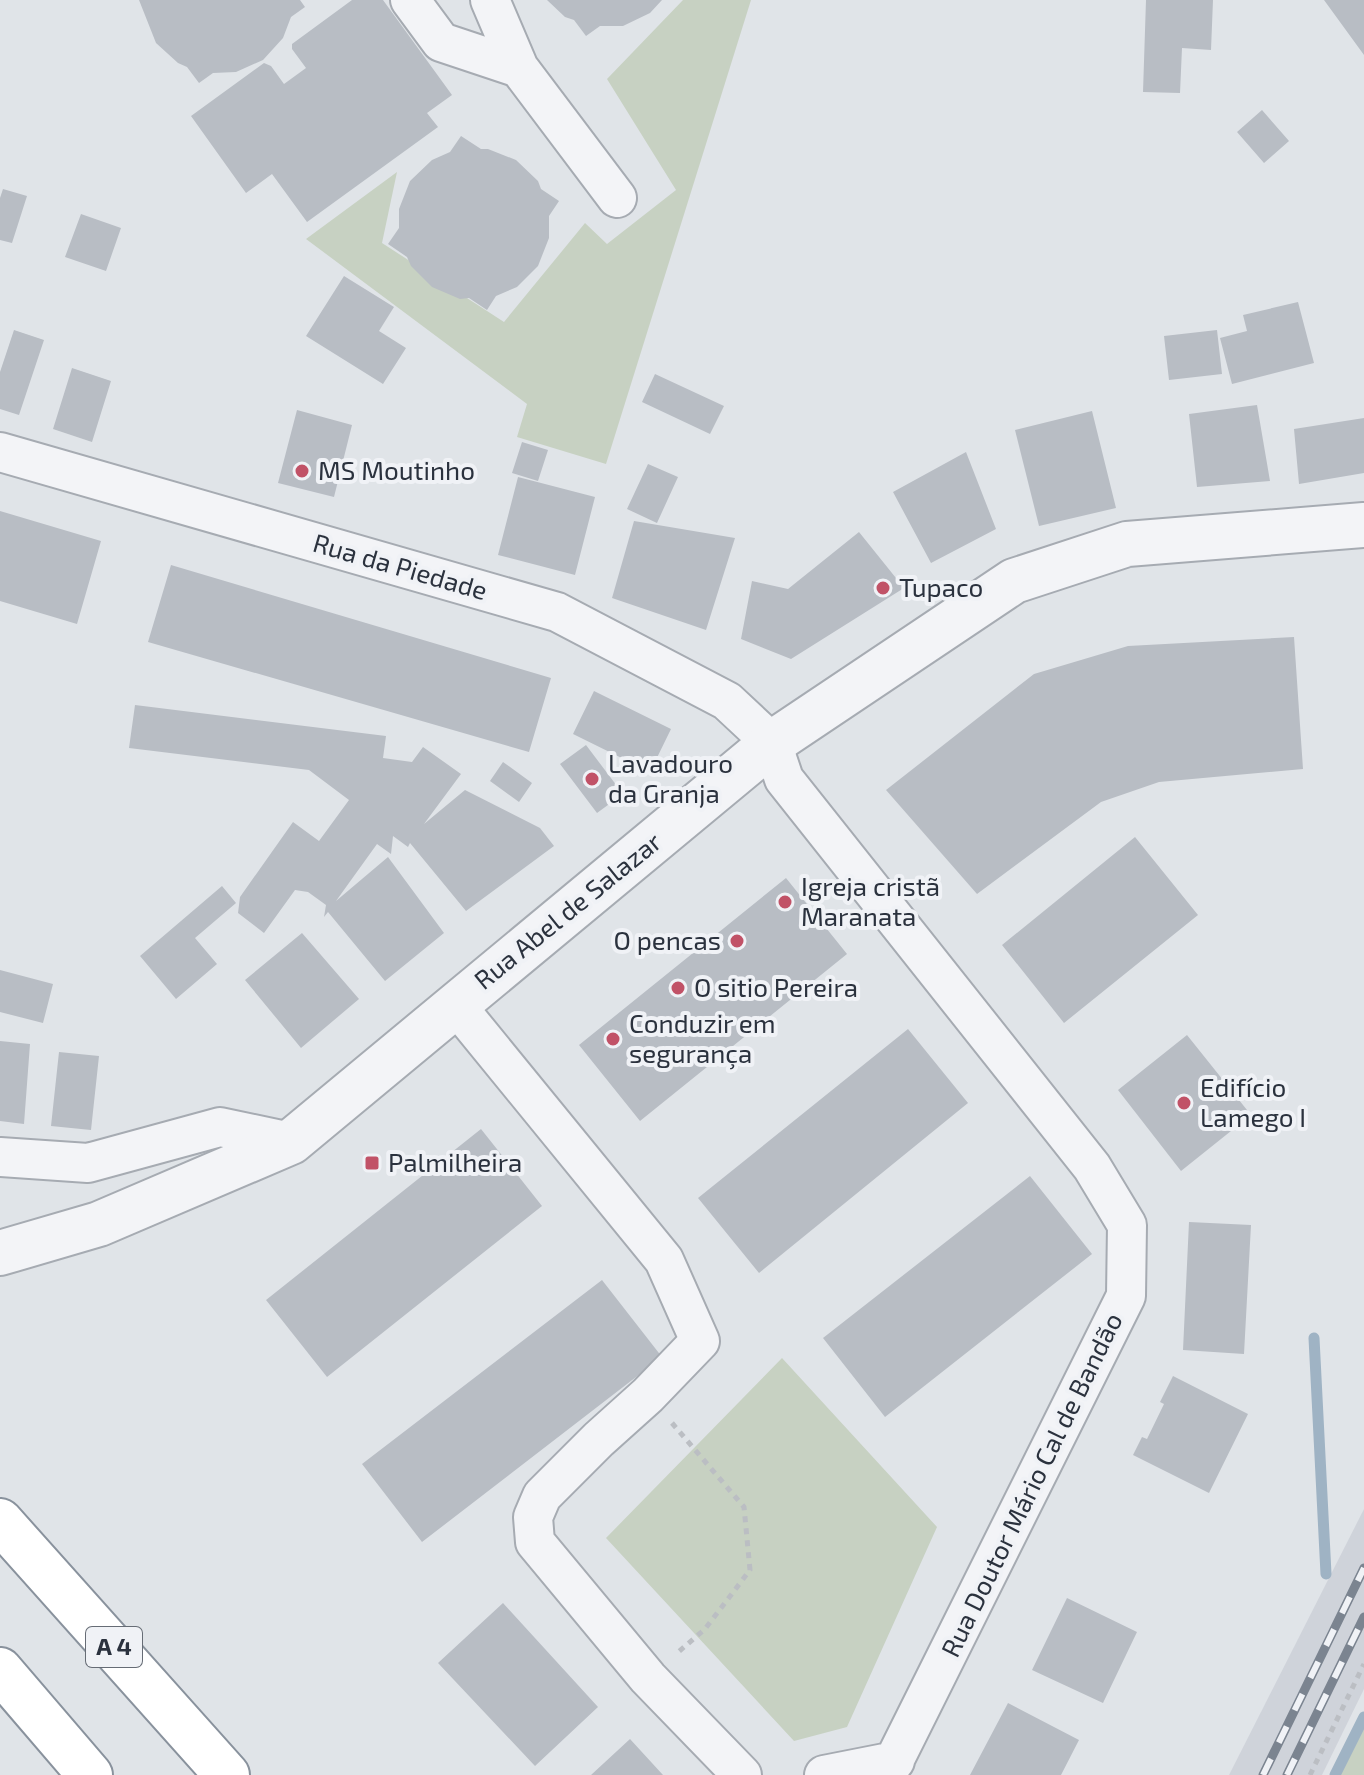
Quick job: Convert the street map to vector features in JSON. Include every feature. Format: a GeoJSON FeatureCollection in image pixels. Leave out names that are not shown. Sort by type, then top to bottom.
{"type":"FeatureCollection","features":[{"type":"Feature","properties":{"kind":"highway","name":"A 4"},"geometry":{"type":"LineString","coordinates":[[0,1521],[227,1775]]}},
{"type":"Feature","properties":{"kind":"highway"},"geometry":{"type":"LineString","coordinates":[[0,1670],[90,1775]]}},
{"type":"Feature","properties":{"kind":"street"},"geometry":{"type":"LineString","coordinates":[[410,0],[441,42],[519,68]]}},
{"type":"Feature","properties":{"kind":"street"},"geometry":{"type":"LineString","coordinates":[[490,0],[519,68],[617,198]]}},
{"type":"Feature","properties":{"kind":"street","name":"Rua da Piedade"},"geometry":{"type":"LineString","coordinates":[[0,452],[557,612],[727,701],[772,743]]}},
{"type":"Feature","properties":{"kind":"street","name":"Rua Abel de Salazar"},"geometry":{"type":"LineString","coordinates":[[0,1253],[99,1224],[291,1142],[772,743],[1014,581],[1127,544],[1364,525]]}},
{"type":"Feature","properties":{"kind":"street","name":"Rua Doutor Mário Cal de Bandão"},"geometry":{"type":"LineString","coordinates":[[772,743],[784,779],[1092,1167],[1127,1225],[1126,1296],[891,1768],[824,1775]]}},
{"type":"Feature","properties":{"kind":"street"},"geometry":{"type":"LineString","coordinates":[[455,1004],[664,1260],[700,1341],[542,1496],[533,1517],[535,1542],[648,1678],[742,1775]]}},
{"type":"Feature","properties":{"kind":"street"},"geometry":{"type":"LineString","coordinates":[[0,1157],[88,1163],[220,1127],[291,1142]]}},
{"type":"Feature","properties":{"kind":"path"},"geometry":{"type":"LineString","coordinates":[[648,1395],[744,1507],[750,1570],[705,1629],[648,1678]]}},
{"type":"Feature","properties":{"kind":"path"},"geometry":{"type":"LineString","coordinates":[[1310,1775],[1364,1664]]}},
{"type":"Feature","properties":{"kind":"shaded area"},"geometry":{"type":"Polygon","coordinates":[[[1364,1509],[1364,1689],[1322,1775],[1229,1775],[1364,1509]]]}},
{"type":"Feature","properties":{"kind":"green space"},"geometry":{"type":"Polygon","coordinates":[[[683,0],[751,0],[606,464],[517,437],[527,404],[306,239],[397,172],[382,243],[504,322],[585,223],[607,244],[676,190],[607,79],[683,0]]]}},
{"type":"Feature","properties":{"kind":"green space"},"geometry":{"type":"Polygon","coordinates":[[[782,1358],[937,1527],[847,1727],[794,1741],[606,1538],[782,1358]]]}},
{"type":"Feature","properties":{"kind":"green space"},"geometry":{"type":"Polygon","coordinates":[[[1364,1722],[1364,1775],[1338,1775],[1364,1722]]]}},
{"type":"Feature","properties":{"kind":"building"},"geometry":{"type":"Polygon","coordinates":[[[139,0],[300,0],[305,7],[291,17],[283,38],[263,60],[236,72],[213,73],[199,83],[187,67],[156,43],[139,0]]]}},
{"type":"Feature","properties":{"kind":"building"},"geometry":{"type":"Polygon","coordinates":[[[352,0],[383,0],[452,95],[427,113],[438,127],[307,222],[272,174],[246,193],[191,116],[264,63],[271,66],[284,84],[306,68],[292,49],[292,44],[352,0]]]}},
{"type":"Feature","properties":{"kind":"building"},"geometry":{"type":"Polygon","coordinates":[[[547,0],[662,0],[650,13],[623,26],[600,26],[586,36],[574,20],[565,17],[547,0]]]}},
{"type":"Feature","properties":{"kind":"building"},"geometry":{"type":"Polygon","coordinates":[[[1146,0],[1213,0],[1211,50],[1182,48],[1180,93],[1143,92],[1146,0]]]}},
{"type":"Feature","properties":{"kind":"building"},"geometry":{"type":"Polygon","coordinates":[[[1324,0],[1364,0],[1364,55],[1324,0]]]}},
{"type":"Feature","properties":{"kind":"building"},"geometry":{"type":"Polygon","coordinates":[[[1262,110],[1289,141],[1264,163],[1237,132],[1262,110]]]}},
{"type":"Feature","properties":{"kind":"building"},"geometry":{"type":"Polygon","coordinates":[[[461,136],[481,149],[516,160],[538,181],[541,189],[559,201],[549,216],[549,238],[538,266],[517,287],[496,296],[487,310],[469,298],[460,299],[432,287],[411,266],[407,257],[388,244],[399,228],[399,209],[410,181],[432,160],[450,152],[461,136]]]}},
{"type":"Feature","properties":{"kind":"building"},"geometry":{"type":"Polygon","coordinates":[[[3,189],[27,196],[12,243],[0,240],[0,198],[3,189]]]}},
{"type":"Feature","properties":{"kind":"building"},"geometry":{"type":"Polygon","coordinates":[[[81,214],[121,228],[106,271],[65,257],[81,214]]]}},
{"type":"Feature","properties":{"kind":"building"},"geometry":{"type":"Polygon","coordinates":[[[344,276],[394,307],[379,331],[406,348],[383,384],[306,336],[344,276]]]}},
{"type":"Feature","properties":{"kind":"building"},"geometry":{"type":"Polygon","coordinates":[[[1298,302],[1314,363],[1232,384],[1220,338],[1247,331],[1243,315],[1298,302]]]}},
{"type":"Feature","properties":{"kind":"building"},"geometry":{"type":"Polygon","coordinates":[[[14,330],[44,340],[19,415],[0,409],[0,372],[14,330]]]}},
{"type":"Feature","properties":{"kind":"building"},"geometry":{"type":"Polygon","coordinates":[[[1217,330],[1222,374],[1169,380],[1164,336],[1217,330]]]}},
{"type":"Feature","properties":{"kind":"building"},"geometry":{"type":"Polygon","coordinates":[[[72,368],[111,381],[92,442],[53,429],[72,368]]]}},
{"type":"Feature","properties":{"kind":"building"},"geometry":{"type":"Polygon","coordinates":[[[655,374],[724,406],[710,434],[642,402],[655,374]]]}},
{"type":"Feature","properties":{"kind":"building"},"geometry":{"type":"Polygon","coordinates":[[[1257,405],[1270,481],[1197,487],[1189,414],[1257,405]]]}},
{"type":"Feature","properties":{"kind":"building"},"geometry":{"type":"Polygon","coordinates":[[[297,410],[352,425],[334,497],[278,483],[297,410]]]}},
{"type":"Feature","properties":{"kind":"building"},"geometry":{"type":"Polygon","coordinates":[[[1092,411],[1116,508],[1039,526],[1015,430],[1092,411]]]}},
{"type":"Feature","properties":{"kind":"building"},"geometry":{"type":"Polygon","coordinates":[[[1364,418],[1364,473],[1299,484],[1294,429],[1364,418]]]}},
{"type":"Feature","properties":{"kind":"building"},"geometry":{"type":"Polygon","coordinates":[[[522,442],[548,450],[538,481],[512,473],[522,442]]]}},
{"type":"Feature","properties":{"kind":"building"},"geometry":{"type":"Polygon","coordinates":[[[966,452],[996,529],[931,563],[893,492],[966,452]]]}},
{"type":"Feature","properties":{"kind":"building"},"geometry":{"type":"Polygon","coordinates":[[[648,464],[678,477],[657,523],[627,509],[648,464]]]}},
{"type":"Feature","properties":{"kind":"building"},"geometry":{"type":"Polygon","coordinates":[[[518,477],[595,497],[575,575],[498,555],[518,477]]]}},
{"type":"Feature","properties":{"kind":"building"},"geometry":{"type":"Polygon","coordinates":[[[0,511],[101,541],[77,624],[0,601],[0,511]]]}},
{"type":"Feature","properties":{"kind":"building"},"geometry":{"type":"Polygon","coordinates":[[[634,521],[735,538],[706,630],[612,598],[634,521]]]}},
{"type":"Feature","properties":{"kind":"building"},"geometry":{"type":"Polygon","coordinates":[[[859,532],[904,588],[791,659],[741,639],[752,581],[788,589],[859,532]]]}},
{"type":"Feature","properties":{"kind":"building"},"geometry":{"type":"Polygon","coordinates":[[[171,565],[551,678],[529,752],[148,642],[171,565]]]}},
{"type":"Feature","properties":{"kind":"building"},"geometry":{"type":"Polygon","coordinates":[[[1294,637],[1303,769],[1159,782],[1101,802],[977,894],[886,790],[1034,674],[1128,646],[1294,637]]]}},
{"type":"Feature","properties":{"kind":"building"},"geometry":{"type":"Polygon","coordinates":[[[594,691],[671,729],[650,772],[573,734],[594,691]]]}},
{"type":"Feature","properties":{"kind":"building"},"geometry":{"type":"Polygon","coordinates":[[[135,705],[386,736],[383,758],[412,762],[423,747],[461,774],[424,824],[465,790],[540,828],[554,846],[466,911],[410,843],[408,847],[393,836],[391,854],[377,844],[336,901],[388,857],[444,933],[385,981],[328,912],[324,917],[326,905],[308,892],[295,890],[264,933],[238,913],[240,897],[293,822],[319,841],[349,800],[309,770],[129,748],[135,705]]]}},
{"type":"Feature","properties":{"kind":"building","name":"Lavadouro da Granja"},"geometry":{"type":"Polygon","coordinates":[[[586,745],[623,794],[597,813],[560,764],[586,745]]]}},
{"type":"Feature","properties":{"kind":"building"},"geometry":{"type":"Polygon","coordinates":[[[503,762],[532,783],[519,802],[490,781],[503,762]]]}},
{"type":"Feature","properties":{"kind":"building"},"geometry":{"type":"Polygon","coordinates":[[[1135,837],[1198,915],[1064,1023],[1002,945],[1135,837]]]}},
{"type":"Feature","properties":{"kind":"building"},"geometry":{"type":"Polygon","coordinates":[[[786,878],[847,954],[640,1121],[579,1045],[786,878]]]}},
{"type":"Feature","properties":{"kind":"building"},"geometry":{"type":"Polygon","coordinates":[[[222,886],[236,903],[195,938],[217,964],[176,999],[140,956],[222,886]]]}},
{"type":"Feature","properties":{"kind":"building"},"geometry":{"type":"Polygon","coordinates":[[[302,933],[359,999],[301,1048],[245,980],[302,933]]]}},
{"type":"Feature","properties":{"kind":"building"},"geometry":{"type":"Polygon","coordinates":[[[0,970],[53,984],[43,1023],[0,1012],[0,970]]]}},
{"type":"Feature","properties":{"kind":"building"},"geometry":{"type":"Polygon","coordinates":[[[908,1029],[968,1103],[759,1273],[698,1198],[908,1029]]]}},
{"type":"Feature","properties":{"kind":"building","name":"Edifício Lamego I"},"geometry":{"type":"Polygon","coordinates":[[[1187,1035],[1251,1115],[1181,1171],[1118,1090],[1187,1035]]]}},
{"type":"Feature","properties":{"kind":"building"},"geometry":{"type":"Polygon","coordinates":[[[0,1041],[30,1044],[24,1124],[0,1121],[0,1041]]]}},
{"type":"Feature","properties":{"kind":"building"},"geometry":{"type":"Polygon","coordinates":[[[59,1052],[99,1056],[91,1130],[51,1126],[59,1052]]]}},
{"type":"Feature","properties":{"kind":"building"},"geometry":{"type":"Polygon","coordinates":[[[481,1129],[542,1206],[327,1377],[266,1300],[481,1129]]]}},
{"type":"Feature","properties":{"kind":"building"},"geometry":{"type":"Polygon","coordinates":[[[1030,1176],[1092,1254],[885,1417],[823,1338],[1030,1176]]]}},
{"type":"Feature","properties":{"kind":"building"},"geometry":{"type":"Polygon","coordinates":[[[1189,1222],[1251,1225],[1244,1354],[1183,1350],[1189,1222]]]}},
{"type":"Feature","properties":{"kind":"building"},"geometry":{"type":"Polygon","coordinates":[[[602,1280],[662,1357],[422,1542],[362,1464],[602,1280]]]}},
{"type":"Feature","properties":{"kind":"building"},"geometry":{"type":"Polygon","coordinates":[[[1173,1376],[1248,1414],[1209,1493],[1133,1455],[1142,1437],[1147,1439],[1173,1376]]]}},
{"type":"Feature","properties":{"kind":"building"},"geometry":{"type":"Polygon","coordinates":[[[1067,1598],[1137,1632],[1103,1703],[1032,1670],[1067,1598]]]}},
{"type":"Feature","properties":{"kind":"building"},"geometry":{"type":"Polygon","coordinates":[[[503,1603],[598,1707],[535,1766],[438,1663],[503,1603]]]}},
{"type":"Feature","properties":{"kind":"building"},"geometry":{"type":"Polygon","coordinates":[[[1008,1703],[1079,1740],[1061,1775],[970,1775],[1008,1703]]]}},
{"type":"Feature","properties":{"kind":"building"},"geometry":{"type":"Polygon","coordinates":[[[630,1739],[663,1775],[591,1775],[630,1739]]]}},
{"type":"Feature","properties":{"kind":"waterway"},"geometry":{"type":"LineString","coordinates":[[1314,1338],[1326,1574]]}},
{"type":"Feature","properties":{"kind":"waterway"},"geometry":{"type":"LineString","coordinates":[[1335,1775],[1364,1717]]}},
{"type":"Feature","properties":{"kind":"railway"},"geometry":{"type":"LineString","coordinates":[[1263,1775],[1364,1568]]}},
{"type":"Feature","properties":{"kind":"railway"},"geometry":{"type":"LineString","coordinates":[[1287,1775],[1364,1617]]}},
{"type":"Feature","properties":{"kind":"place","name":"MS Moutinho"},"geometry":{"type":"Point","coordinates":[302,471]}},
{"type":"Feature","properties":{"kind":"place","name":"Tupaco"},"geometry":{"type":"Point","coordinates":[883,588]}},
{"type":"Feature","properties":{"kind":"place","name":"Lavadouro da Granja"},"geometry":{"type":"Point","coordinates":[592,779]}},
{"type":"Feature","properties":{"kind":"place","name":"Igreja cristã Maranata"},"geometry":{"type":"Point","coordinates":[785,902]}},
{"type":"Feature","properties":{"kind":"place","name":"O pencas"},"geometry":{"type":"Point","coordinates":[737,941]}},
{"type":"Feature","properties":{"kind":"place","name":"O sitio Pereira"},"geometry":{"type":"Point","coordinates":[678,988]}},
{"type":"Feature","properties":{"kind":"place","name":"Conduzir em segurança"},"geometry":{"type":"Point","coordinates":[613,1039]}},
{"type":"Feature","properties":{"kind":"place","name":"Edifício Lamego I"},"geometry":{"type":"Point","coordinates":[1184,1103]}},
{"type":"Feature","properties":{"kind":"place","name":"Palmilheira"},"geometry":{"type":"Point","coordinates":[372,1163]}}]}
